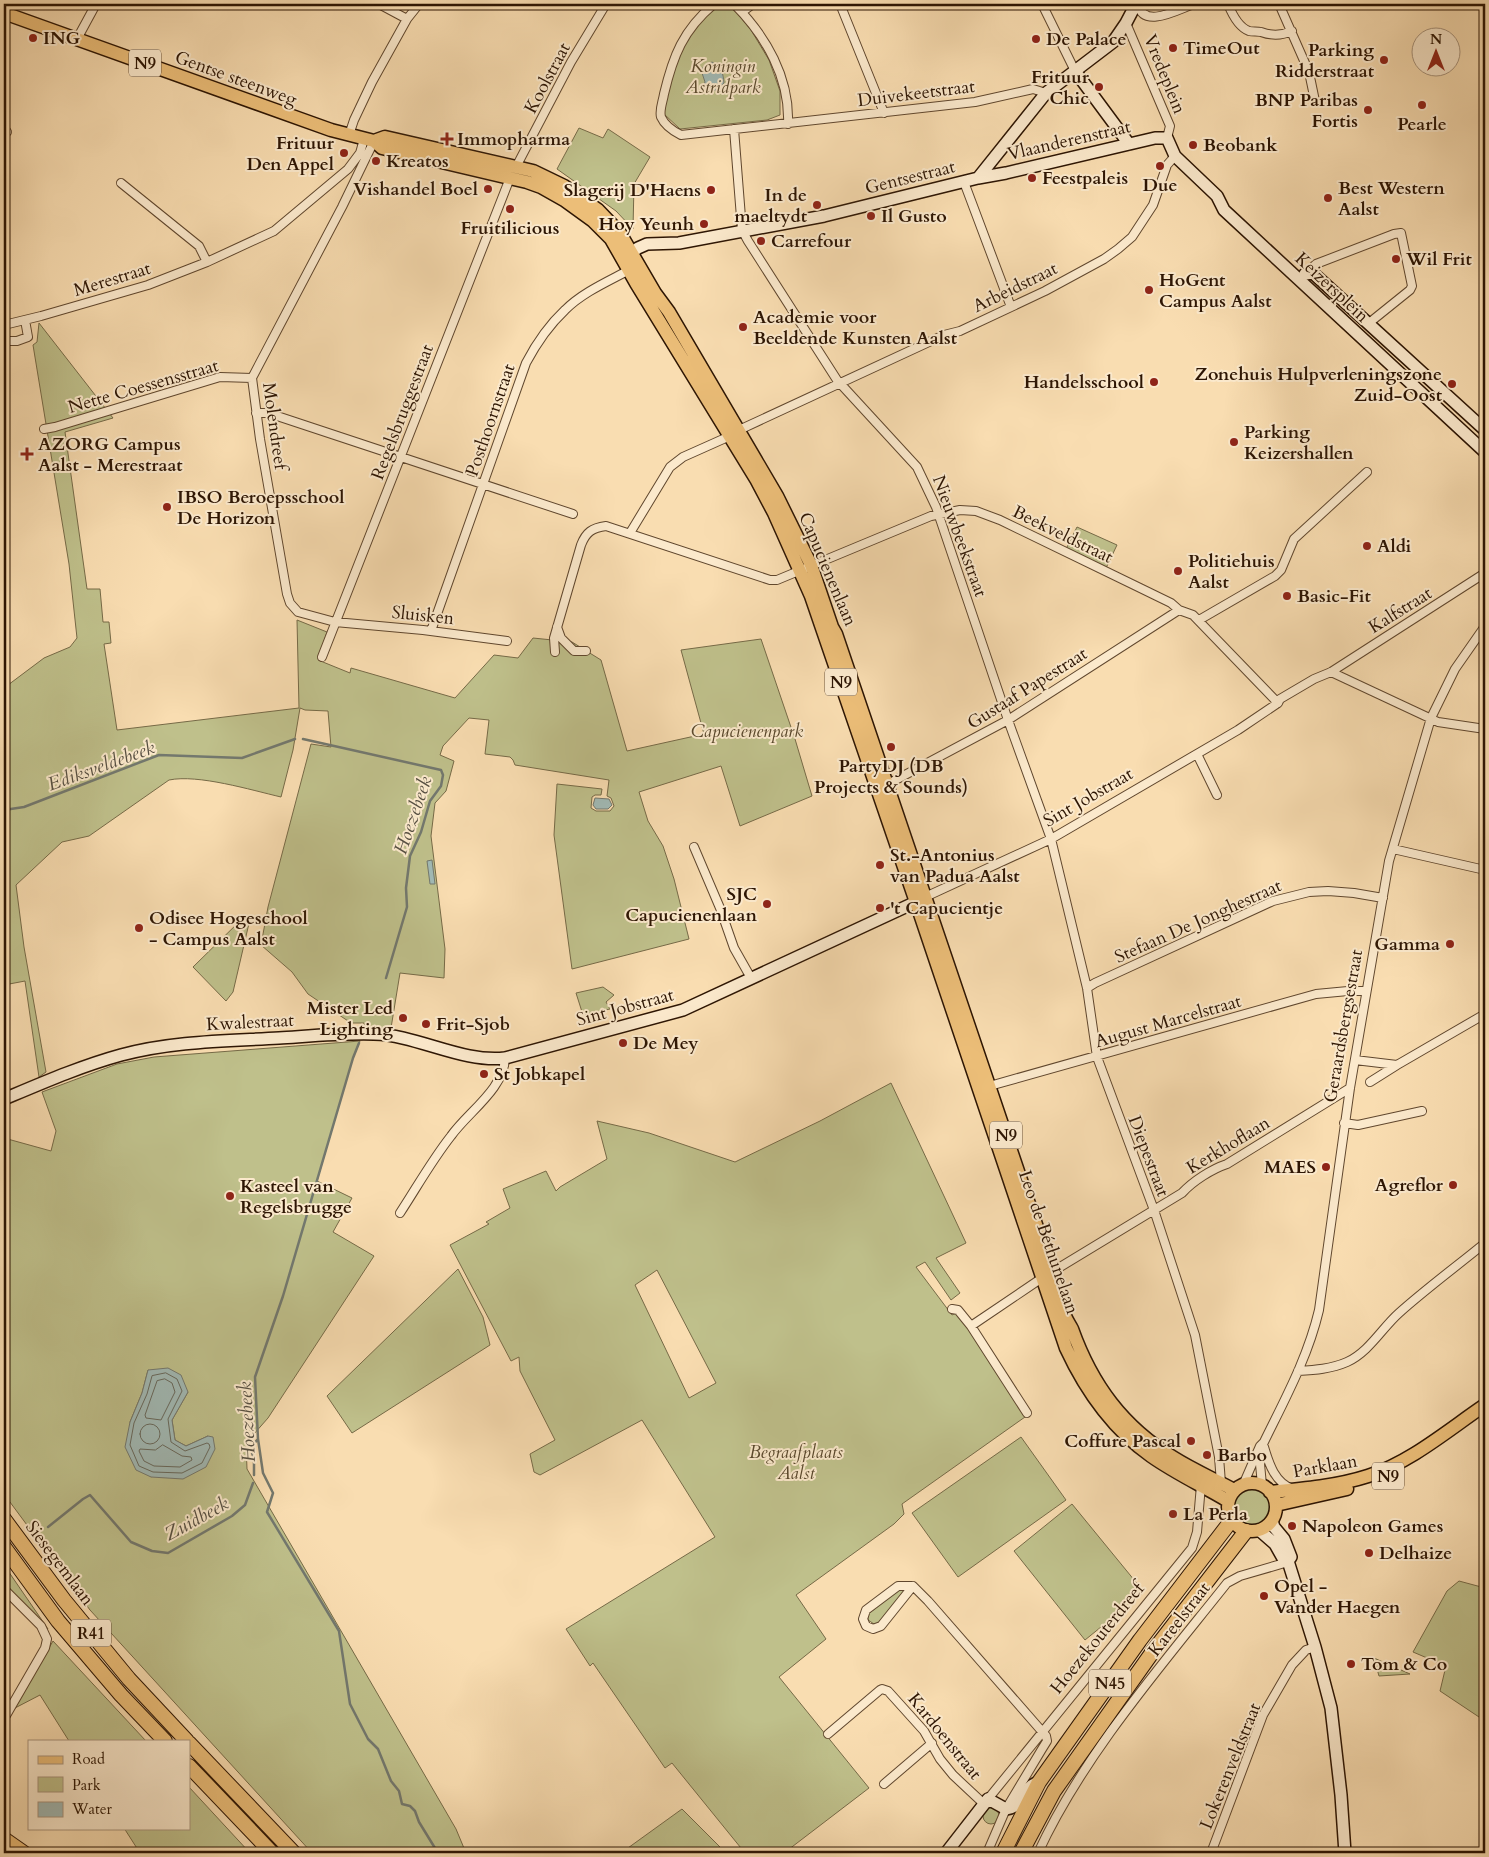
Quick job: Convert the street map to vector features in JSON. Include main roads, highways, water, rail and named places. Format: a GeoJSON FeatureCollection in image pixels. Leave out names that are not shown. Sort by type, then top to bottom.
{"type":"FeatureCollection","features":[{"type":"Feature","properties":{"kind":"highway","name":"Siesegemlaan"},"geometry":{"type":"LineString","coordinates":[[4,1519],[70,1608],[129,1680],[186,1740]]}},
{"type":"Feature","properties":{"kind":"highway","name":"N45"},"geometry":{"type":"LineString","coordinates":[[1003,1853],[1039,1782],[1140,1640],[1232,1521]]}},
{"type":"Feature","properties":{"kind":"highway","name":"N45"},"geometry":{"type":"LineString","coordinates":[[1021,1853],[1054,1791],[1154,1650],[1252,1531]]}},
{"type":"Feature","properties":{"kind":"highway","name":"Siesegemlaan"},"geometry":{"type":"LineString","coordinates":[[4,1547],[58,1621],[121,1695],[163,1740]]}},
{"type":"Feature","properties":{"kind":"highway","name":"Siesegemlaan"},"geometry":{"type":"LineString","coordinates":[[190,1744],[294,1853]]}},
{"type":"Feature","properties":{"kind":"highway"},"geometry":{"type":"LineString","coordinates":[[190,1767],[272,1853]]}},
{"type":"Feature","properties":{"kind":"highway"},"geometry":{"type":"LineString","coordinates":[[4,1840],[24,1853]]}},
{"type":"Feature","properties":{"kind":"main road","name":"Gentse steenweg"},"geometry":{"type":"LineString","coordinates":[[4,13],[331,130],[369,140],[382,148],[513,173],[533,171],[551,179],[586,201],[608,219],[620,234],[630,262]]}},
{"type":"Feature","properties":{"kind":"main road","name":"Capucienenlaan"},"geometry":{"type":"LineString","coordinates":[[630,262],[669,312],[734,433],[777,496],[805,567],[836,634],[888,784],[921,899]]}},
{"type":"Feature","properties":{"kind":"main road","name":"Capucienenlaan"},"geometry":{"type":"LineString","coordinates":[[805,567],[814,605],[921,899]]}},
{"type":"Feature","properties":{"kind":"main road","name":"Leo de Béthunelaan"},"geometry":{"type":"LineString","coordinates":[[921,899],[1046,1276],[1066,1348],[1078,1373],[1115,1424],[1150,1455],[1201,1485],[1235,1492]]}},
{"type":"Feature","properties":{"kind":"main road","name":"Leo de Béthunelaan"},"geometry":{"type":"LineString","coordinates":[[1046,1276],[1071,1327],[1083,1360],[1097,1384],[1118,1411],[1153,1444],[1235,1492]]}},
{"type":"Feature","properties":{"kind":"main road","name":"Parklaan"},"geometry":{"type":"LineString","coordinates":[[1266,1488],[1296,1490],[1369,1476],[1413,1455],[1485,1405]]}},
{"type":"Feature","properties":{"kind":"main road","name":"Parklaan"},"geometry":{"type":"LineString","coordinates":[[1276,1505],[1356,1488],[1408,1467],[1485,1414]]}},
{"type":"Feature","properties":{"kind":"main road"},"geometry":{"type":"LineString","coordinates":[[1251,1483],[1266,1488],[1276,1505],[1272,1521],[1252,1531],[1232,1521],[1227,1510],[1235,1492],[1251,1483]]}},
{"type":"Feature","properties":{"kind":"water"},"geometry":{"type":"Polygon","coordinates":[[[712,62],[721,71],[724,83],[715,90],[704,93],[701,91],[705,82],[701,70],[705,65],[712,62]]]}},
{"type":"Feature","properties":{"kind":"water"},"geometry":{"type":"Polygon","coordinates":[[[595,798],[609,799],[612,805],[608,809],[596,809],[593,805],[595,798]]]}},
{"type":"Feature","properties":{"kind":"water"},"geometry":{"type":"Polygon","coordinates":[[[432,860],[435,884],[430,884],[427,861],[432,860]]]}},
{"type":"Feature","properties":{"kind":"water"},"geometry":{"type":"Polygon","coordinates":[[[168,1368],[181,1375],[188,1392],[172,1420],[175,1440],[186,1446],[208,1436],[213,1437],[215,1449],[206,1467],[183,1479],[151,1477],[136,1470],[125,1447],[130,1422],[142,1393],[148,1370],[168,1368]]]}},
{"type":"Feature","properties":{"kind":"waterway","name":"Ediksveldebeek"},"geometry":{"type":"LineString","coordinates":[[4,810],[24,807],[159,755],[242,758],[295,739]]}},
{"type":"Feature","properties":{"kind":"waterway","name":"Hoezebeek"},"geometry":{"type":"LineString","coordinates":[[303,739],[441,770],[443,775],[441,786],[430,801],[421,832],[410,856],[406,888],[407,907],[386,978]]}},
{"type":"Feature","properties":{"kind":"waterway","name":"Hoezebeek"},"geometry":{"type":"LineString","coordinates":[[359,1043],[283,1296],[255,1377],[258,1439],[263,1473],[273,1493],[267,1512],[339,1631],[350,1704],[368,1739],[378,1749],[391,1781],[399,1791],[402,1804],[410,1806],[415,1811],[419,1822],[438,1853]]}},
{"type":"Feature","properties":{"kind":"waterway","name":"Zuidbeek"},"geometry":{"type":"LineString","coordinates":[[254,1475],[254,1458],[250,1448],[258,1439]]}},
{"type":"Feature","properties":{"kind":"waterway","name":"Zuidbeek"},"geometry":{"type":"LineString","coordinates":[[48,1527],[90,1495],[131,1542],[152,1551],[168,1553],[232,1516],[245,1505],[253,1483]]}},
{"type":"Feature","properties":{"kind":"place","name":"ING"},"geometry":{"type":"Point","coordinates":[33,38]}},
{"type":"Feature","properties":{"kind":"place","name":"De Palace"},"geometry":{"type":"Point","coordinates":[1036,39]}},
{"type":"Feature","properties":{"kind":"place","name":"TimeOut"},"geometry":{"type":"Point","coordinates":[1173,48]}},
{"type":"Feature","properties":{"kind":"place","name":"Parking Ridderstraat"},"geometry":{"type":"Point","coordinates":[1384,60]}},
{"type":"Feature","properties":{"kind":"place","name":"Frituur Chic"},"geometry":{"type":"Point","coordinates":[1099,87]}},
{"type":"Feature","properties":{"kind":"place","name":"Pearle"},"geometry":{"type":"Point","coordinates":[1422,105]}},
{"type":"Feature","properties":{"kind":"place","name":"BNP Paribas Fortis"},"geometry":{"type":"Point","coordinates":[1368,110]}},
{"type":"Feature","properties":{"kind":"place","name":"Immopharma"},"geometry":{"type":"Point","coordinates":[447,139]}},
{"type":"Feature","properties":{"kind":"place","name":"Beobank"},"geometry":{"type":"Point","coordinates":[1193,145]}},
{"type":"Feature","properties":{"kind":"place","name":"Frituur Den Appel"},"geometry":{"type":"Point","coordinates":[344,153]}},
{"type":"Feature","properties":{"kind":"place","name":"Kreatos"},"geometry":{"type":"Point","coordinates":[376,161]}},
{"type":"Feature","properties":{"kind":"place","name":"Due"},"geometry":{"type":"Point","coordinates":[1160,166]}},
{"type":"Feature","properties":{"kind":"place","name":"Feestpaleis"},"geometry":{"type":"Point","coordinates":[1032,178]}},
{"type":"Feature","properties":{"kind":"place","name":"Vishandel Boel"},"geometry":{"type":"Point","coordinates":[488,189]}},
{"type":"Feature","properties":{"kind":"place","name":"Slagerij D'Haens"},"geometry":{"type":"Point","coordinates":[711,190]}},
{"type":"Feature","properties":{"kind":"place","name":"Best Western Aalst"},"geometry":{"type":"Point","coordinates":[1328,198]}},
{"type":"Feature","properties":{"kind":"place","name":"In de maeltydt"},"geometry":{"type":"Point","coordinates":[817,205]}},
{"type":"Feature","properties":{"kind":"place","name":"Fruitilicious"},"geometry":{"type":"Point","coordinates":[510,209]}},
{"type":"Feature","properties":{"kind":"place","name":"Il Gusto"},"geometry":{"type":"Point","coordinates":[871,216]}},
{"type":"Feature","properties":{"kind":"place","name":"Hoy Yeunh"},"geometry":{"type":"Point","coordinates":[704,224]}},
{"type":"Feature","properties":{"kind":"place","name":"Carrefour"},"geometry":{"type":"Point","coordinates":[761,241]}},
{"type":"Feature","properties":{"kind":"place","name":"Wil Frit"},"geometry":{"type":"Point","coordinates":[1396,259]}},
{"type":"Feature","properties":{"kind":"place","name":"HoGent Campus Aalst"},"geometry":{"type":"Point","coordinates":[1149,290]}},
{"type":"Feature","properties":{"kind":"place","name":"Academie voor Beeldende Kunsten Aalst"},"geometry":{"type":"Point","coordinates":[743,327]}},
{"type":"Feature","properties":{"kind":"place","name":"Handelsschool"},"geometry":{"type":"Point","coordinates":[1154,382]}},
{"type":"Feature","properties":{"kind":"place","name":"Zonehuis Hulpverleningszone Zuid-Oost"},"geometry":{"type":"Point","coordinates":[1452,384]}},
{"type":"Feature","properties":{"kind":"place","name":"Parking Keizershallen"},"geometry":{"type":"Point","coordinates":[1234,442]}},
{"type":"Feature","properties":{"kind":"place","name":"AZORG Campus Aalst - Merestraat"},"geometry":{"type":"Point","coordinates":[27,454]}},
{"type":"Feature","properties":{"kind":"place","name":"IBSO Beroepsschool De Horizon"},"geometry":{"type":"Point","coordinates":[167,507]}},
{"type":"Feature","properties":{"kind":"place","name":"Aldi"},"geometry":{"type":"Point","coordinates":[1367,546]}},
{"type":"Feature","properties":{"kind":"place","name":"Politiehuis Aalst"},"geometry":{"type":"Point","coordinates":[1178,571]}},
{"type":"Feature","properties":{"kind":"place","name":"Basic-Fit"},"geometry":{"type":"Point","coordinates":[1287,596]}},
{"type":"Feature","properties":{"kind":"place","name":"PartyDJ (DB Projects & Sounds)"},"geometry":{"type":"Point","coordinates":[891,747]}},
{"type":"Feature","properties":{"kind":"place","name":"St.-Antonius van Padua Aalst"},"geometry":{"type":"Point","coordinates":[880,865]}},
{"type":"Feature","properties":{"kind":"place","name":"SJC Capucienenlaan"},"geometry":{"type":"Point","coordinates":[767,904]}},
{"type":"Feature","properties":{"kind":"place","name":"'t Capucientje"},"geometry":{"type":"Point","coordinates":[880,908]}},
{"type":"Feature","properties":{"kind":"place","name":"Odisee Hogeschool - Campus Aalst"},"geometry":{"type":"Point","coordinates":[139,928]}},
{"type":"Feature","properties":{"kind":"place","name":"Gamma"},"geometry":{"type":"Point","coordinates":[1450,944]}},
{"type":"Feature","properties":{"kind":"place","name":"Mister Led Lighting"},"geometry":{"type":"Point","coordinates":[403,1018]}},
{"type":"Feature","properties":{"kind":"place","name":"Frit-Sjob"},"geometry":{"type":"Point","coordinates":[426,1024]}},
{"type":"Feature","properties":{"kind":"place","name":"De Mey"},"geometry":{"type":"Point","coordinates":[623,1043]}},
{"type":"Feature","properties":{"kind":"place","name":"St Jobkapel"},"geometry":{"type":"Point","coordinates":[484,1074]}},
{"type":"Feature","properties":{"kind":"place","name":"MAES"},"geometry":{"type":"Point","coordinates":[1326,1167]}},
{"type":"Feature","properties":{"kind":"place","name":"Agreflor"},"geometry":{"type":"Point","coordinates":[1453,1185]}},
{"type":"Feature","properties":{"kind":"place","name":"Kasteel van Regelsbrugge"},"geometry":{"type":"Point","coordinates":[230,1196]}},
{"type":"Feature","properties":{"kind":"place","name":"Coffure Pascal"},"geometry":{"type":"Point","coordinates":[1191,1441]}},
{"type":"Feature","properties":{"kind":"place","name":"Barbo"},"geometry":{"type":"Point","coordinates":[1207,1455]}},
{"type":"Feature","properties":{"kind":"place","name":"La Perla"},"geometry":{"type":"Point","coordinates":[1173,1514]}},
{"type":"Feature","properties":{"kind":"place","name":"Napoleon Games"},"geometry":{"type":"Point","coordinates":[1292,1526]}},
{"type":"Feature","properties":{"kind":"place","name":"Delhaize"},"geometry":{"type":"Point","coordinates":[1369,1553]}},
{"type":"Feature","properties":{"kind":"place","name":"Opel - Vander Haegen"},"geometry":{"type":"Point","coordinates":[1264,1596]}},
{"type":"Feature","properties":{"kind":"place","name":"Tom & Co"},"geometry":{"type":"Point","coordinates":[1351,1664]}},
{"type":"Feature","properties":{"kind":"park label","name":"Koningin Astridpark"},"geometry":{"type":"Point","coordinates":[723,76]}},
{"type":"Feature","properties":{"kind":"park label","name":"Capucienenpark"},"geometry":{"type":"Point","coordinates":[747,731]}},
{"type":"Feature","properties":{"kind":"park label","name":"Begraafplaats Aalst"},"geometry":{"type":"Point","coordinates":[796,1462]}}]}
